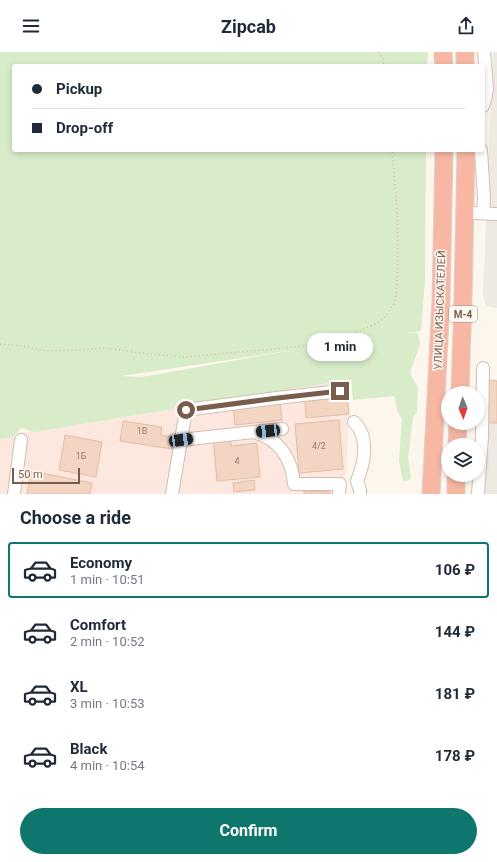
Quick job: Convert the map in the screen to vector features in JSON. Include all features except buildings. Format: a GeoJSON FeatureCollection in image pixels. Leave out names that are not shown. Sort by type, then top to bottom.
{"type":"FeatureCollection","features":[{"type":"Feature","properties":{"kind":"highway"},"geometry":{"type":"LineString","coordinates":[[444,52],[444,64]]}},
{"type":"Feature","properties":{"kind":"highway"},"geometry":{"type":"LineString","coordinates":[[465,52],[465,64]]}},
{"type":"Feature","properties":{"kind":"highway","name":"УЛИЦА ИЗЫСКАТЕЛЕЙ"},"geometry":{"type":"LineString","coordinates":[[431,494],[441,300],[444,152]]}},
{"type":"Feature","properties":{"kind":"highway","name":"УЛИЦА ИЗЫСКАТЕЛЕЙ"},"geometry":{"type":"LineString","coordinates":[[460,386],[466,152]]}},
{"type":"Feature","properties":{"kind":"highway"},"geometry":{"type":"LineString","coordinates":[[456,482],[456,494]]}},
{"type":"Feature","properties":{"kind":"street"},"geometry":{"type":"LineString","coordinates":[[484,52],[485,64]]}},
{"type":"Feature","properties":{"kind":"street"},"geometry":{"type":"LineString","coordinates":[[485,64],[487,89],[485,99]]}},
{"type":"Feature","properties":{"kind":"street"},"geometry":{"type":"LineString","coordinates":[[481,152],[484,198],[483,213]]}},
{"type":"Feature","properties":{"kind":"street"},"geometry":{"type":"LineString","coordinates":[[465,212],[497,214]]}},
{"type":"Feature","properties":{"kind":"street"},"geometry":{"type":"LineString","coordinates":[[478,494],[482,436],[483,368]]}},
{"type":"Feature","properties":{"kind":"street"},"geometry":{"type":"LineString","coordinates":[[172,494],[186,410],[340,391]]}},
{"type":"Feature","properties":{"kind":"street"},"geometry":{"type":"LineString","coordinates":[[354,422],[358,426],[363,436],[364,449],[361,472],[357,481],[360,494]]}},
{"type":"Feature","properties":{"kind":"street"},"geometry":{"type":"LineString","coordinates":[[181,440],[282,429]]}},
{"type":"Feature","properties":{"kind":"street"},"geometry":{"type":"LineString","coordinates":[[253,432],[269,438],[281,450],[288,460],[294,476],[294,484],[340,484],[339,494]]}},
{"type":"Feature","properties":{"kind":"street"},"geometry":{"type":"LineString","coordinates":[[14,494],[21,440]]}},
{"type":"Feature","properties":{"kind":"path"},"geometry":{"type":"LineString","coordinates":[[379,52],[383,64]]}},
{"type":"Feature","properties":{"kind":"path"},"geometry":{"type":"LineString","coordinates":[[0,344],[22,346],[46,352],[106,348],[184,357],[329,343],[377,322],[384,318],[391,310],[396,295],[398,243],[392,152]]}},
{"type":"Feature","properties":{"kind":"shaded area"},"geometry":{"type":"Polygon","coordinates":[[[493,52],[497,52],[497,308],[486,306],[483,296],[493,52]]]}},
{"type":"Feature","properties":{"kind":"shaded area"},"geometry":{"type":"Polygon","coordinates":[[[351,379],[345,494],[0,494],[0,437],[196,401],[351,379]]]}},
{"type":"Feature","properties":{"kind":"shaded area"},"geometry":{"type":"Polygon","coordinates":[[[488,380],[497,381],[497,494],[482,494],[483,482],[485,482],[485,438],[488,380]]]}},
{"type":"Feature","properties":{"kind":"green space"},"geometry":{"type":"Polygon","coordinates":[[[0,52],[428,52],[427,64],[12,64],[12,152],[426,152],[425,279],[421,331],[405,333],[418,333],[420,344],[410,373],[418,388],[417,412],[413,417],[408,458],[411,479],[403,482],[399,461],[402,419],[398,413],[394,396],[353,400],[351,379],[34,432],[22,428],[12,437],[0,439],[0,52]],[[294,350],[121,376],[142,377],[294,350]]]}},
{"type":"Feature","properties":{"kind":"route"},"geometry":{"type":"LineString","coordinates":[[186,410],[340,391]]}}]}
